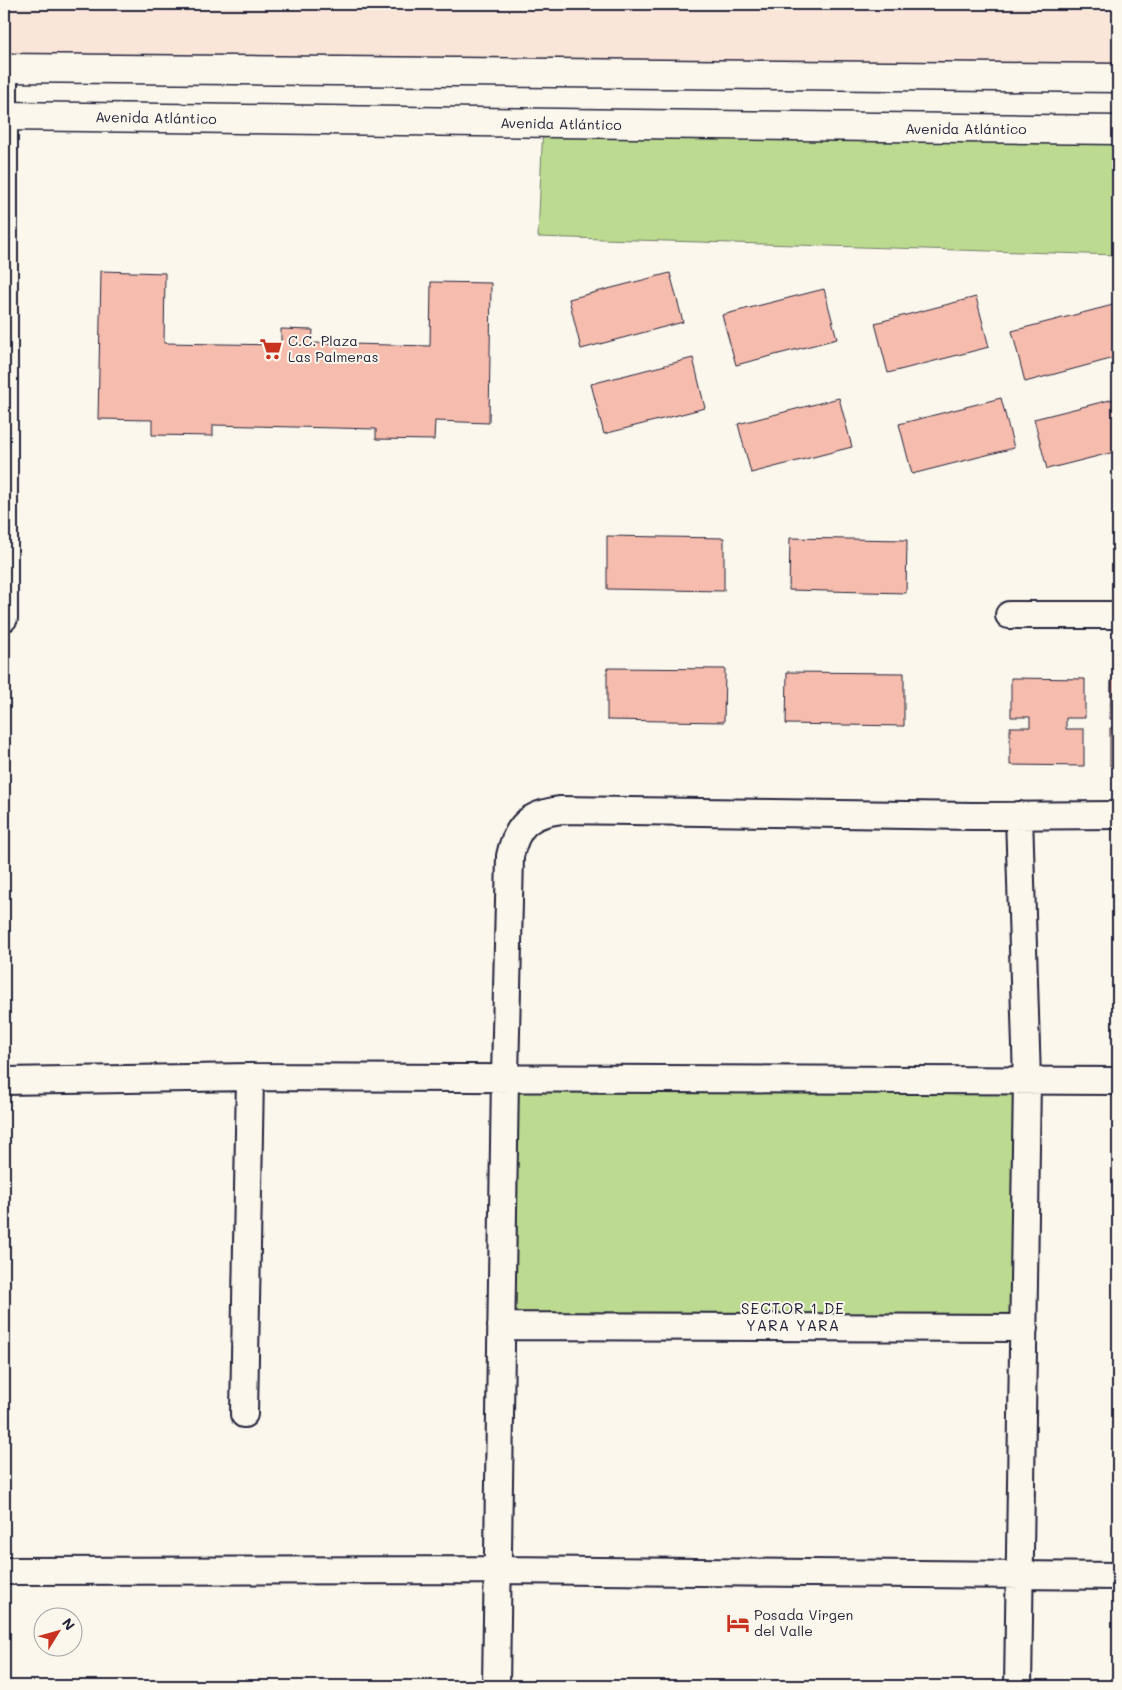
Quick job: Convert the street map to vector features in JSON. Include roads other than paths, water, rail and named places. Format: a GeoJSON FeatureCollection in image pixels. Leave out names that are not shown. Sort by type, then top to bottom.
{"type":"FeatureCollection","features":[{"type":"Feature","properties":{"kind":"main road"},"geometry":{"type":"LineString","coordinates":[[4,68],[1118,78]]}},
{"type":"Feature","properties":{"kind":"main road","name":"Avenida Atlántico"},"geometry":{"type":"LineString","coordinates":[[4,116],[1118,130]]}},
{"type":"Feature","properties":{"kind":"street"},"geometry":{"type":"LineString","coordinates":[[4,76],[4,618]]}},
{"type":"Feature","properties":{"kind":"street"},"geometry":{"type":"LineString","coordinates":[[1009,615],[1118,615]]}},
{"type":"Feature","properties":{"kind":"street"},"geometry":{"type":"LineString","coordinates":[[496,1686],[510,856],[518,833],[532,817],[545,812],[561,810],[1118,815]]}},
{"type":"Feature","properties":{"kind":"street"},"geometry":{"type":"LineString","coordinates":[[1018,1686],[1027,1080],[1019,815]]}},
{"type":"Feature","properties":{"kind":"street"},"geometry":{"type":"LineString","coordinates":[[244,1414],[250,1077]]}},
{"type":"Feature","properties":{"kind":"street"},"geometry":{"type":"LineString","coordinates":[[4,1081],[250,1077],[505,1077],[1118,1081]]}},
{"type":"Feature","properties":{"kind":"street"},"geometry":{"type":"LineString","coordinates":[[501,1326],[1024,1328]]}},
{"type":"Feature","properties":{"kind":"street"},"geometry":{"type":"LineString","coordinates":[[4,1571],[498,1570],[1118,1576]]}},
{"type":"Feature","properties":{"kind":"place","name":"C.C. Plaza Las Palmeras"},"geometry":{"type":"Point","coordinates":[271,349]}},
{"type":"Feature","properties":{"kind":"place","name":"Posada Virgen del Valle"},"geometry":{"type":"Point","coordinates":[738,1623]}},
{"type":"Feature","properties":{"kind":"district","name":"SECTOR 1 DE YARA YARA"},"geometry":{"type":"Point","coordinates":[793,1318]}}]}
